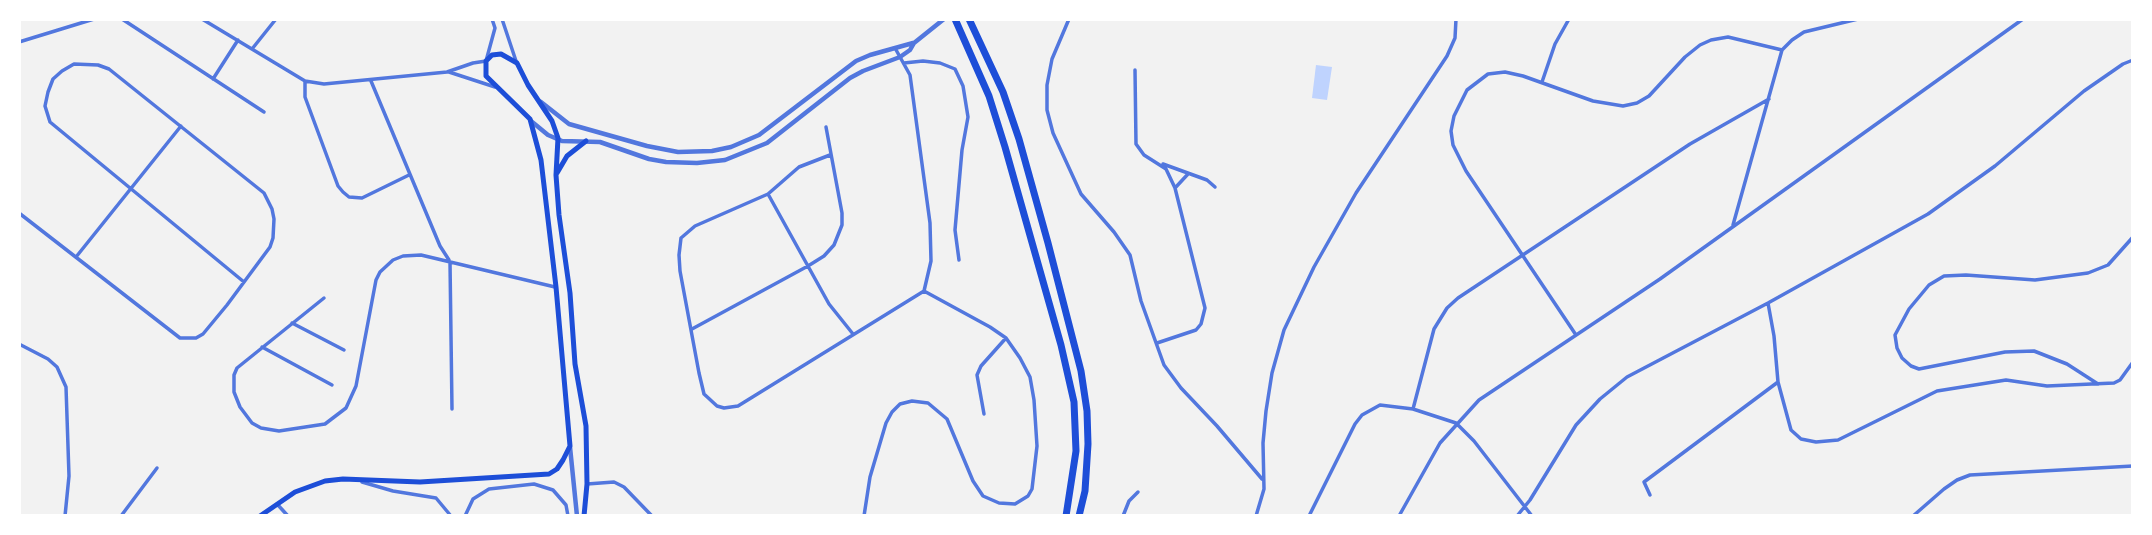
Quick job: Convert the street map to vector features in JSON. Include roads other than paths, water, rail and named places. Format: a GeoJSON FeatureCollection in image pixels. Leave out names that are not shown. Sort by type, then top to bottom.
{"type":"FeatureCollection","features":[{"type":"Feature","properties":{"kind":"highway"},"geometry":{"type":"LineString","coordinates":[[955,19],[989,96],[1005,147],[1061,345],[1074,402],[1076,452],[1066,516]]}},
{"type":"Feature","properties":{"kind":"highway"},"geometry":{"type":"LineString","coordinates":[[969,19],[1003,92],[1019,139],[1078,358],[1087,411],[1088,444],[1085,491],[1079,516]]}},
{"type":"Feature","properties":{"kind":"main road"},"geometry":{"type":"LineString","coordinates":[[264,515],[276,503],[317,483],[356,480],[420,482],[549,474],[557,469],[570,446],[556,287],[541,160],[530,120],[486,76],[486,61],[492,55],[501,54],[517,63],[552,121],[558,138],[556,175],[570,293],[575,364],[586,426],[587,484],[584,516]]}},
{"type":"Feature","properties":{"kind":"main road"},"geometry":{"type":"LineString","coordinates":[[556,175],[567,156],[586,141]]}},
{"type":"Feature","properties":{"kind":"street"},"geometry":{"type":"LineString","coordinates":[[19,42],[94,19]]}},
{"type":"Feature","properties":{"kind":"street"},"geometry":{"type":"LineString","coordinates":[[122,19],[264,112]]}},
{"type":"Feature","properties":{"kind":"street"},"geometry":{"type":"LineString","coordinates":[[202,19],[305,81],[324,84],[447,72],[486,61],[495,28],[492,19]]}},
{"type":"Feature","properties":{"kind":"street"},"geometry":{"type":"LineString","coordinates":[[252,49],[276,19]]}},
{"type":"Feature","properties":{"kind":"street"},"geometry":{"type":"LineString","coordinates":[[502,19],[517,63]]}},
{"type":"Feature","properties":{"kind":"street"},"geometry":{"type":"LineString","coordinates":[[530,120],[548,135],[568,142],[606,143],[649,159],[697,163],[725,160],[767,143],[850,78],[900,57],[910,50],[914,43],[944,19]]}},
{"type":"Feature","properties":{"kind":"street"},"geometry":{"type":"LineString","coordinates":[[1069,19],[1049,72],[1046,98],[1049,122],[1081,194],[1130,255],[1141,300],[1164,365],[1181,388],[1226,435],[1264,481]]}},
{"type":"Feature","properties":{"kind":"street"},"geometry":{"type":"LineString","coordinates":[[1256,516],[1264,481],[1266,411],[1272,373],[1284,330],[1314,267],[1356,193],[1447,57],[1455,38],[1456,19]]}},
{"type":"Feature","properties":{"kind":"street"},"geometry":{"type":"LineString","coordinates":[[1542,82],[1555,44],[1569,19]]}},
{"type":"Feature","properties":{"kind":"street"},"geometry":{"type":"LineString","coordinates":[[1732,227],[1782,50],[1804,32],[1858,19]]}},
{"type":"Feature","properties":{"kind":"street"},"geometry":{"type":"LineString","coordinates":[[1399,516],[1440,443],[1479,400],[1816,170],[2016,21],[2023,19]]}},
{"type":"Feature","properties":{"kind":"street"},"geometry":{"type":"LineString","coordinates":[[1576,335],[1521,256],[1452,145],[1454,116],[1468,90],[1488,74],[1505,72],[1593,101],[1623,106],[1650,96],[1685,57],[1711,40],[1728,37],[1782,50]]}},
{"type":"Feature","properties":{"kind":"street"},"geometry":{"type":"LineString","coordinates":[[214,79],[238,40]]}},
{"type":"Feature","properties":{"kind":"street"},"geometry":{"type":"LineString","coordinates":[[541,102],[569,124],[678,152],[712,151],[750,141],[844,69],[870,55],[914,43]]}},
{"type":"Feature","properties":{"kind":"street"},"geometry":{"type":"LineString","coordinates":[[830,155],[799,167],[768,194],[695,226],[681,238],[678,256],[704,394],[717,406],[738,407],[924,291],[931,261],[931,233],[910,75],[895,48]]}},
{"type":"Feature","properties":{"kind":"street"},"geometry":{"type":"LineString","coordinates":[[1517,516],[1564,440],[1613,388],[1637,371],[1768,303],[1928,214],[1995,166],[2084,91],[2133,60]]}},
{"type":"Feature","properties":{"kind":"street"},"geometry":{"type":"LineString","coordinates":[[904,63],[940,63],[955,69],[963,86],[968,117],[962,150],[955,230],[959,260]]}},
{"type":"Feature","properties":{"kind":"street"},"geometry":{"type":"LineString","coordinates":[[19,213],[180,338],[196,338],[203,334],[244,282],[270,247],[274,228],[272,209],[259,189],[109,69],[98,65],[74,64],[53,79],[46,106],[50,122],[244,282]]}},
{"type":"Feature","properties":{"kind":"street"},"geometry":{"type":"LineString","coordinates":[[1135,70],[1135,138],[1144,155],[1207,180],[1215,187]]}},
{"type":"Feature","properties":{"kind":"street"},"geometry":{"type":"LineString","coordinates":[[447,72],[497,88]]}},
{"type":"Feature","properties":{"kind":"street"},"geometry":{"type":"LineString","coordinates":[[305,81],[305,97],[338,187],[343,192],[349,197],[362,198],[409,175]]}},
{"type":"Feature","properties":{"kind":"street"},"geometry":{"type":"LineString","coordinates":[[371,81],[409,175],[440,246],[450,262],[452,409]]}},
{"type":"Feature","properties":{"kind":"street"},"geometry":{"type":"LineString","coordinates":[[1413,409],[1430,342],[1440,318],[1458,298],[1690,144],[1769,99]]}},
{"type":"Feature","properties":{"kind":"street"},"geometry":{"type":"LineString","coordinates":[[76,257],[180,126]]}},
{"type":"Feature","properties":{"kind":"street"},"geometry":{"type":"LineString","coordinates":[[692,329],[808,267],[834,245],[842,225],[826,127]]}},
{"type":"Feature","properties":{"kind":"street"},"geometry":{"type":"LineString","coordinates":[[1157,162],[1170,175],[1175,188],[1205,308],[1204,316],[1196,330],[1157,343]]}},
{"type":"Feature","properties":{"kind":"street"},"geometry":{"type":"LineString","coordinates":[[1175,188],[1190,173]]}},
{"type":"Feature","properties":{"kind":"street"},"geometry":{"type":"LineString","coordinates":[[768,194],[830,304],[853,334]]}},
{"type":"Feature","properties":{"kind":"street"},"geometry":{"type":"LineString","coordinates":[[2098,384],[2067,364],[2034,351],[2005,352],[1919,369],[1902,358],[1895,335],[1909,309],[1922,293],[1944,276],[2035,280],[2088,273],[2108,265],[2133,237]]}},
{"type":"Feature","properties":{"kind":"street"},"geometry":{"type":"LineString","coordinates":[[324,298],[242,362],[234,375],[234,392],[240,407],[252,423],[261,428],[279,431],[326,424],[338,416],[353,397],[376,280],[380,272],[393,260],[403,256],[421,255],[556,287]]}},
{"type":"Feature","properties":{"kind":"street"},"geometry":{"type":"LineString","coordinates":[[864,516],[870,478],[887,424],[900,404],[912,401],[928,403],[947,419],[973,481],[983,496],[1007,505],[1023,501],[1032,489],[1035,467],[1034,400],[1030,377],[1006,338],[924,291]]}},
{"type":"Feature","properties":{"kind":"street"},"geometry":{"type":"LineString","coordinates":[[1768,303],[1778,382],[1791,430],[1801,439],[1816,442],[1838,440],[1937,390],[2006,380],[2047,386],[2114,383],[2120,380],[2133,362]]}},
{"type":"Feature","properties":{"kind":"street"},"geometry":{"type":"LineString","coordinates":[[292,323],[344,350]]}},
{"type":"Feature","properties":{"kind":"street"},"geometry":{"type":"LineString","coordinates":[[984,414],[977,374],[1006,338]]}},
{"type":"Feature","properties":{"kind":"street"},"geometry":{"type":"LineString","coordinates":[[19,344],[48,359],[57,367],[66,387],[69,476],[65,516]]}},
{"type":"Feature","properties":{"kind":"street"},"geometry":{"type":"LineString","coordinates":[[262,347],[332,385]]}},
{"type":"Feature","properties":{"kind":"street"},"geometry":{"type":"LineString","coordinates":[[1650,495],[1644,482],[1778,382]]}},
{"type":"Feature","properties":{"kind":"street"},"geometry":{"type":"LineString","coordinates":[[1309,516],[1355,424],[1362,415],[1380,405],[1413,409],[1456,423],[1480,449],[1532,516]]}},
{"type":"Feature","properties":{"kind":"street"},"geometry":{"type":"LineString","coordinates":[[570,446],[577,516]]}},
{"type":"Feature","properties":{"kind":"street"},"geometry":{"type":"LineString","coordinates":[[1913,516],[1956,480],[1970,475],[2133,466]]}},
{"type":"Feature","properties":{"kind":"street"},"geometry":{"type":"LineString","coordinates":[[121,516],[157,468]]}},
{"type":"Feature","properties":{"kind":"street"},"geometry":{"type":"LineString","coordinates":[[356,480],[393,491],[436,498],[451,516]]}},
{"type":"Feature","properties":{"kind":"street"},"geometry":{"type":"LineString","coordinates":[[587,484],[614,482],[624,488],[652,516]]}},
{"type":"Feature","properties":{"kind":"street"},"geometry":{"type":"LineString","coordinates":[[465,516],[473,499],[489,489],[534,484],[553,490],[566,505],[568,516]]}},
{"type":"Feature","properties":{"kind":"street"},"geometry":{"type":"LineString","coordinates":[[1124,516],[1129,501],[1138,492]]}},
{"type":"Feature","properties":{"kind":"street"},"geometry":{"type":"LineString","coordinates":[[276,503],[288,516]]}},
{"type":"Feature","properties":{"kind":"water"},"geometry":{"type":"Polygon","coordinates":[[[1316,65],[1332,67],[1327,100],[1312,98],[1316,65]]]}}]}
